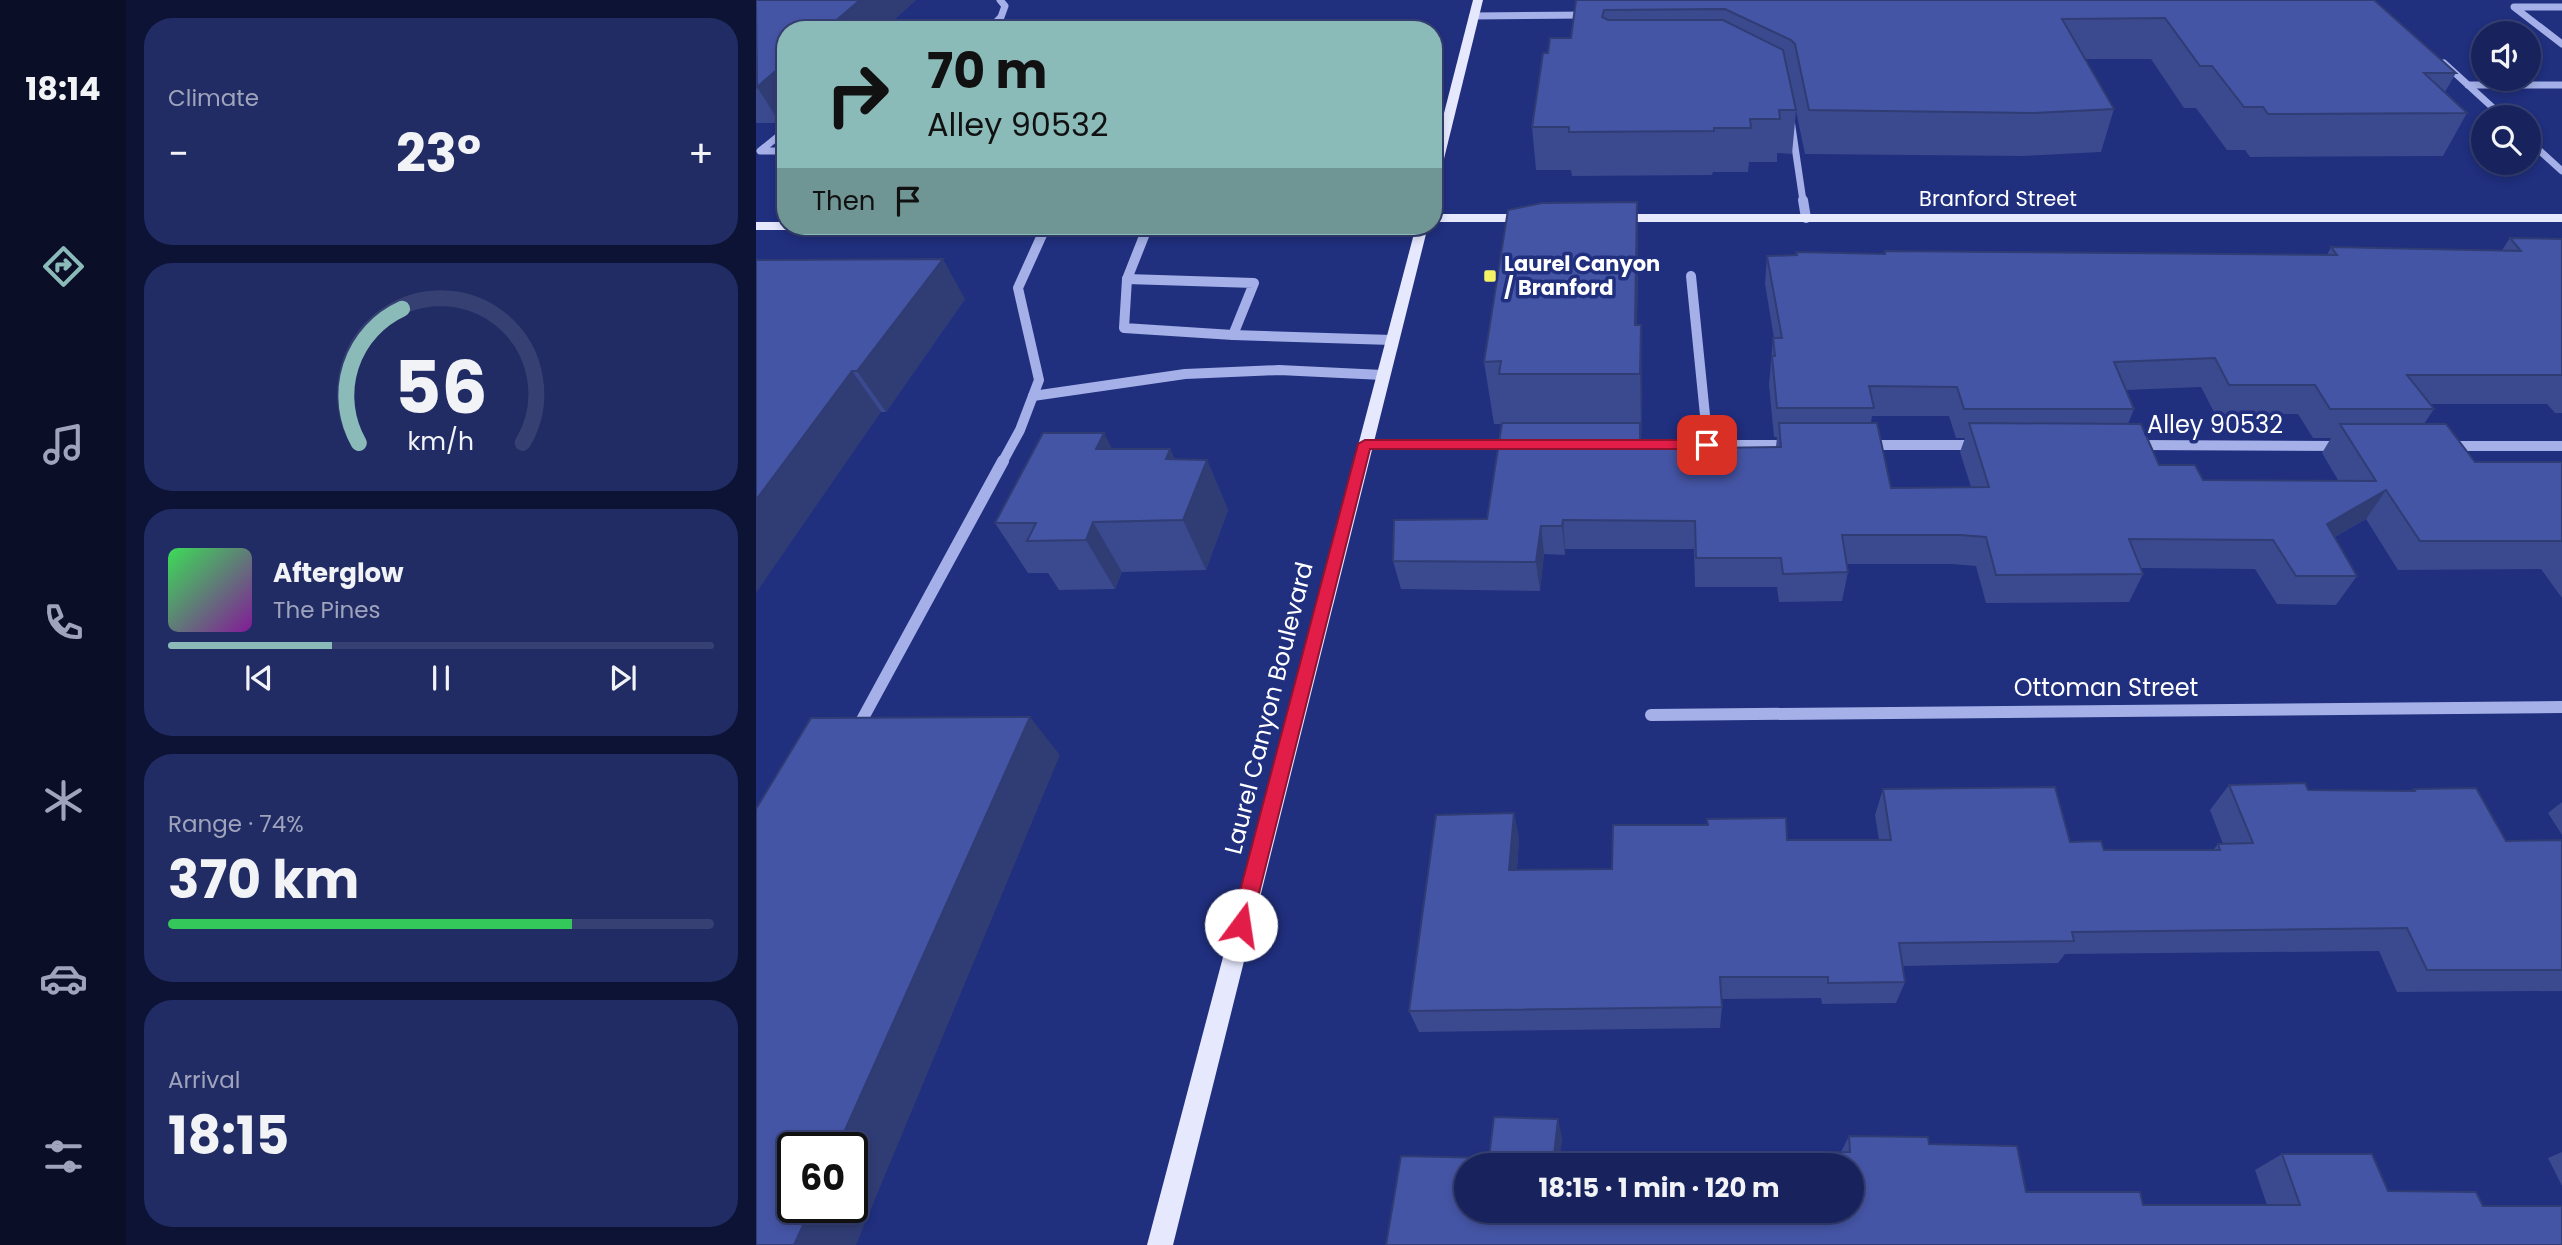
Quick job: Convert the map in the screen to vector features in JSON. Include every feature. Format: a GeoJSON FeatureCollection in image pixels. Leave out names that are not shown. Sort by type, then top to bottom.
{"type":"FeatureCollection","features":[{"type":"Feature","properties":{"kind":"main road"},"geometry":{"type":"LineString","coordinates":[[1442,142],[1478,0]]}},
{"type":"Feature","properties":{"kind":"main road"},"geometry":{"type":"LineString","coordinates":[[1442,218],[1544,218]]}},
{"type":"Feature","properties":{"kind":"main road","name":"Branford Street"},"geometry":{"type":"LineString","coordinates":[[1599,218],[2562,218]]}},
{"type":"Feature","properties":{"kind":"main road"},"geometry":{"type":"LineString","coordinates":[[756,226],[777,226]]}},
{"type":"Feature","properties":{"kind":"main road","name":"Laurel Canyon Boulevard"},"geometry":{"type":"LineString","coordinates":[[1160,1245],[1420,235]]}},
{"type":"Feature","properties":{"kind":"street"},"geometry":{"type":"LineString","coordinates":[[996,21],[1005,6],[1000,0]]}},
{"type":"Feature","properties":{"kind":"street"},"geometry":{"type":"LineString","coordinates":[[2562,6],[2514,7],[2562,44]]}},
{"type":"Feature","properties":{"kind":"street"},"geometry":{"type":"LineString","coordinates":[[1473,16],[1598,15]]}},
{"type":"Feature","properties":{"kind":"street"},"geometry":{"type":"LineString","coordinates":[[2440,60],[2490,105]]}},
{"type":"Feature","properties":{"kind":"street"},"geometry":{"type":"LineString","coordinates":[[2468,85],[2562,86]]}},
{"type":"Feature","properties":{"kind":"street"},"geometry":{"type":"LineString","coordinates":[[1790,112],[1806,218]]}},
{"type":"Feature","properties":{"kind":"street"},"geometry":{"type":"LineString","coordinates":[[2541,152],[2562,171]]}},
{"type":"Feature","properties":{"kind":"street"},"geometry":{"type":"LineString","coordinates":[[857,729],[1020,430],[1039,380],[1017,288],[1042,235]]}},
{"type":"Feature","properties":{"kind":"street"},"geometry":{"type":"LineString","coordinates":[[1144,235],[1127,279],[1124,327],[1233,335],[1392,340]]}},
{"type":"Feature","properties":{"kind":"street"},"geometry":{"type":"LineString","coordinates":[[1127,279],[1254,283],[1233,335]]}},
{"type":"Feature","properties":{"kind":"street"},"geometry":{"type":"LineString","coordinates":[[1032,396],[1185,374],[1279,370],[1383,374]]}},
{"type":"Feature","properties":{"kind":"street","name":"Ottoman Street"},"geometry":{"type":"LineString","coordinates":[[1651,715],[2562,707]]}},
{"type":"Feature","properties":{"kind":"lane"},"geometry":{"type":"LineString","coordinates":[[757,152],[777,137]]}},
{"type":"Feature","properties":{"kind":"lane"},"geometry":{"type":"LineString","coordinates":[[757,152],[777,151]]}},
{"type":"Feature","properties":{"kind":"lane"},"geometry":{"type":"LineString","coordinates":[[1691,276],[1707,445]]}},
{"type":"Feature","properties":{"kind":"lane"},"geometry":{"type":"LineString","coordinates":[[1365,444],[1529,444]]}},
{"type":"Feature","properties":{"kind":"lane"},"geometry":{"type":"LineString","coordinates":[[1612,445],[1804,445]]}},
{"type":"Feature","properties":{"kind":"lane"},"geometry":{"type":"LineString","coordinates":[[1859,445],[1983,445]]}},
{"type":"Feature","properties":{"kind":"lane","name":"Alley 90532"},"geometry":{"type":"LineString","coordinates":[[2121,445],[2355,446]]}},
{"type":"Feature","properties":{"kind":"lane"},"geometry":{"type":"LineString","coordinates":[[2438,446],[2562,446]]}},
{"type":"Feature","properties":{"kind":"building"},"geometry":{"type":"Polygon","coordinates":[[[756,0],[860,0],[836,21],[777,21],[777,70],[757,87],[756,0]]]}},
{"type":"Feature","properties":{"kind":"building"},"geometry":{"type":"Polygon","coordinates":[[[1576,0],[2374,0],[2456,73],[2424,73],[2467,113],[2268,114],[2263,107],[2244,107],[2212,66],[2200,66],[2165,18],[2062,19],[2114,109],[2033,113],[1809,110],[1795,44],[1791,40],[1725,9],[1604,10],[1602,17],[1608,20],[1723,20],[1783,50],[1796,110],[1779,110],[1780,119],[1750,119],[1751,128],[1714,128],[1714,131],[1569,132],[1569,127],[1532,127],[1543,53],[1548,53],[1550,38],[1571,38],[1576,0]]]}},
{"type":"Feature","properties":{"kind":"building"},"geometry":{"type":"Polygon","coordinates":[[[1637,202],[1635,325],[1641,325],[1640,374],[1499,374],[1501,361],[1484,362],[1508,210],[1542,203],[1637,202]]]}},
{"type":"Feature","properties":{"kind":"building"},"geometry":{"type":"Polygon","coordinates":[[[2510,238],[2562,239],[2562,375],[2407,375],[2434,409],[2330,409],[2315,385],[2229,385],[2215,358],[2114,362],[2134,409],[1964,409],[1957,387],[1869,386],[1874,408],[1777,408],[1773,338],[1782,338],[1767,256],[1797,255],[1796,252],[1885,254],[1885,251],[2337,255],[2331,247],[2521,251],[2510,238]]]}},
{"type":"Feature","properties":{"kind":"building"},"geometry":{"type":"Polygon","coordinates":[[[943,259],[857,371],[852,371],[756,500],[756,260],[943,259]]]}},
{"type":"Feature","properties":{"kind":"building"},"geometry":{"type":"Polygon","coordinates":[[[1502,423],[1640,423],[1640,449],[1781,447],[1779,423],[1877,423],[1891,488],[1989,487],[1969,423],[2141,424],[2159,465],[2195,465],[2203,480],[2376,481],[2340,424],[2446,424],[2475,462],[2562,462],[2562,541],[2420,541],[2386,490],[2327,524],[2357,576],[2296,576],[2273,540],[2129,539],[2143,574],[1996,575],[1986,537],[1960,535],[1842,535],[1848,572],[1783,574],[1781,558],[1696,558],[1695,521],[1563,520],[1562,526],[1541,526],[1536,562],[1393,561],[1394,520],[1487,519],[1502,423]]]}},
{"type":"Feature","properties":{"kind":"building"},"geometry":{"type":"Polygon","coordinates":[[[1043,433],[1104,433],[1096,449],[1170,449],[1166,459],[1207,460],[1183,520],[1093,522],[1086,540],[1027,541],[1036,523],[995,523],[1043,433]]]}},
{"type":"Feature","properties":{"kind":"building"},"geometry":{"type":"Polygon","coordinates":[[[1030,717],[844,1132],[777,1132],[777,1223],[804,1223],[794,1245],[756,1245],[756,809],[811,718],[1030,717]]]}},
{"type":"Feature","properties":{"kind":"building"},"geometry":{"type":"Polygon","coordinates":[[[2305,783],[2308,790],[2415,791],[2414,789],[2476,788],[2506,841],[2562,840],[2562,970],[2427,970],[2407,928],[2072,932],[2074,941],[1899,943],[1905,982],[1828,983],[1828,977],[1720,977],[1722,1007],[1409,1011],[1436,815],[1514,813],[1509,870],[1612,869],[1613,825],[1708,825],[1707,819],[1786,818],[1787,840],[1891,840],[1883,789],[2055,787],[2070,842],[2101,841],[2104,850],[2220,850],[2218,844],[2253,843],[2229,785],[2305,783]]]}},
{"type":"Feature","properties":{"kind":"building"},"geometry":{"type":"Polygon","coordinates":[[[1494,1117],[1558,1119],[1554,1153],[1490,1153],[1494,1117]]]}},
{"type":"Feature","properties":{"kind":"building"},"geometry":{"type":"Polygon","coordinates":[[[1849,1136],[1928,1137],[1929,1144],[2017,1146],[2026,1192],[2140,1192],[2143,1205],[2300,1205],[2282,1154],[2372,1154],[2388,1191],[2476,1192],[2483,1206],[2562,1206],[2562,1245],[1386,1245],[1401,1156],[1454,1157],[1454,1223],[1864,1223],[1864,1153],[1751,1153],[1850,1152],[1849,1136]]]}},
{"type":"Feature","properties":{"kind":"place","name":"Laurel Canyon / Branford"},"geometry":{"type":"Point","coordinates":[1490,276]}},
{"type":"Feature","properties":{"kind":"route"},"geometry":{"type":"LineString","coordinates":[[1241,925],[1365,444],[1707,445]]}}]}
